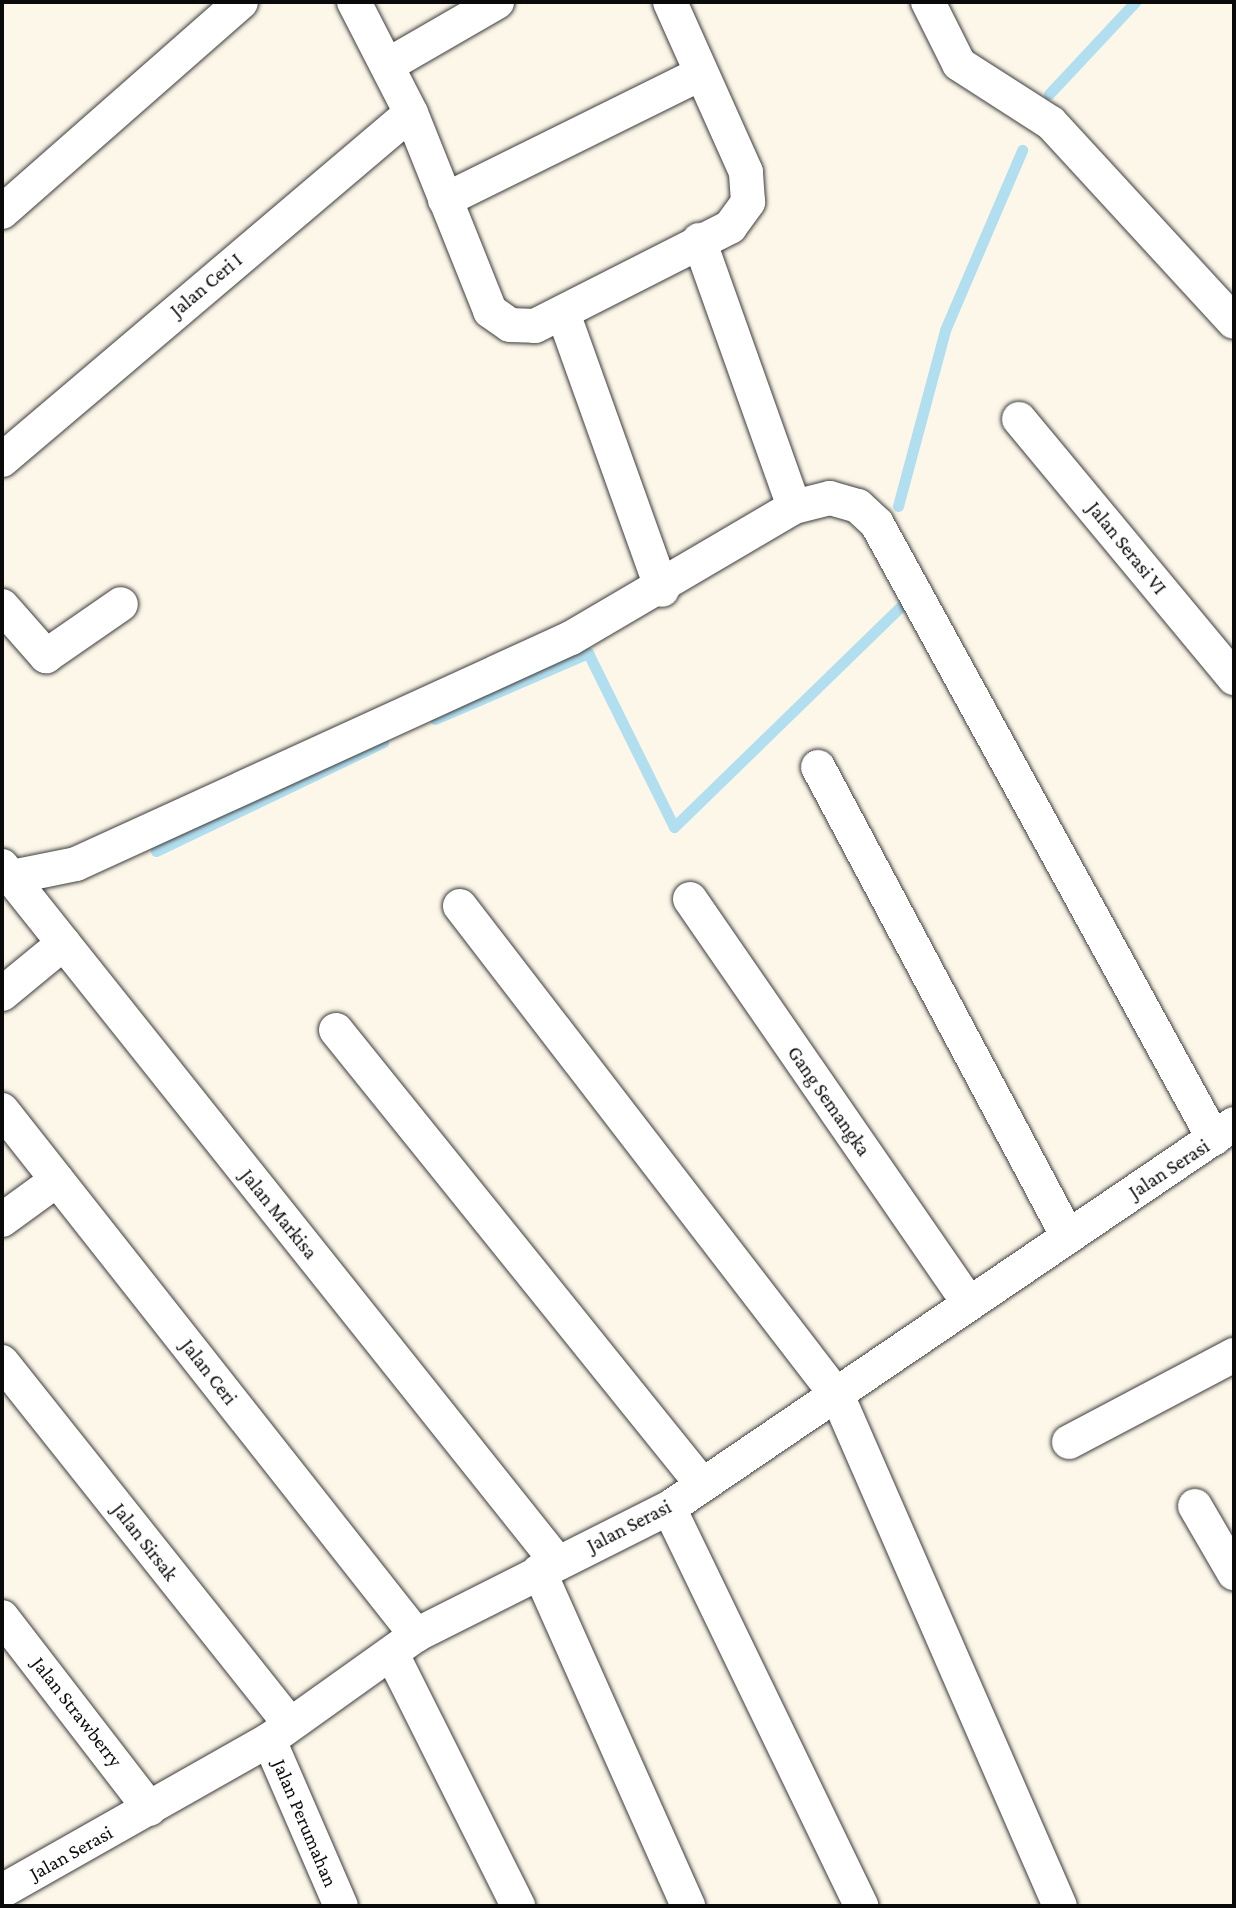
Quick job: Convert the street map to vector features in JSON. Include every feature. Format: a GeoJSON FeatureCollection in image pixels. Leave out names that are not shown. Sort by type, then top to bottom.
{"type":"FeatureCollection","features":[{"type":"Feature","properties":{"kind":"street"},"geometry":{"type":"LineString","coordinates":[[2,212],[241,2]]}},
{"type":"Feature","properties":{"kind":"street"},"geometry":{"type":"LineString","coordinates":[[354,2],[411,113],[490,311],[523,325],[563,313],[699,240],[730,227],[748,202],[746,172],[670,2]]}},
{"type":"Feature","properties":{"kind":"street"},"geometry":{"type":"LineString","coordinates":[[388,65],[497,2]]}},
{"type":"Feature","properties":{"kind":"street"},"geometry":{"type":"LineString","coordinates":[[928,2],[959,64],[1051,123],[1234,322]]}},
{"type":"Feature","properties":{"kind":"street"},"geometry":{"type":"LineString","coordinates":[[445,200],[700,74]]}},
{"type":"Feature","properties":{"kind":"street","name":"Jalan Ceri I"},"geometry":{"type":"LineString","coordinates":[[2,460],[411,113]]}},
{"type":"Feature","properties":{"kind":"street"},"geometry":{"type":"LineString","coordinates":[[699,240],[794,507]]}},
{"type":"Feature","properties":{"kind":"street"},"geometry":{"type":"LineString","coordinates":[[563,313],[662,590]]}},
{"type":"Feature","properties":{"kind":"street","name":"Jalan Serasi VI"},"geometry":{"type":"LineString","coordinates":[[1019,419],[1234,678]]}},
{"type":"Feature","properties":{"kind":"street"},"geometry":{"type":"LineString","coordinates":[[7,872],[76,864],[662,590],[794,507],[830,498],[858,506],[877,524],[1224,1132]]}},
{"type":"Feature","properties":{"kind":"street"},"geometry":{"type":"LineString","coordinates":[[2,606],[46,656],[121,604]]}},
{"type":"Feature","properties":{"kind":"street"},"geometry":{"type":"LineString","coordinates":[[818,767],[1067,1235]]}},
{"type":"Feature","properties":{"kind":"street","name":"Jalan Markisa"},"geometry":{"type":"LineString","coordinates":[[7,872],[548,1567],[688,1906]]}},
{"type":"Feature","properties":{"kind":"street","name":"Gang Semangka"},"geometry":{"type":"LineString","coordinates":[[690,899],[969,1303]]}},
{"type":"Feature","properties":{"kind":"street"},"geometry":{"type":"LineString","coordinates":[[460,906],[838,1397],[1060,1906]]}},
{"type":"Feature","properties":{"kind":"street"},"geometry":{"type":"LineString","coordinates":[[2,994],[64,943]]}},
{"type":"Feature","properties":{"kind":"street"},"geometry":{"type":"LineString","coordinates":[[336,1030],[701,1483]]}},
{"type":"Feature","properties":{"kind":"street","name":"Jalan Ceri"},"geometry":{"type":"LineString","coordinates":[[2,1110],[404,1644],[518,1906]]}},
{"type":"Feature","properties":{"kind":"street","name":"Jalan Serasi"},"geometry":{"type":"LineString","coordinates":[[2,1891],[150,1809],[278,1731],[404,1644],[548,1567],[669,1508],[701,1483],[838,1397],[1067,1235],[1224,1132]]}},
{"type":"Feature","properties":{"kind":"street"},"geometry":{"type":"LineString","coordinates":[[2,1220],[57,1180]]}},
{"type":"Feature","properties":{"kind":"street"},"geometry":{"type":"LineString","coordinates":[[1069,1442],[1234,1355]]}},
{"type":"Feature","properties":{"kind":"street","name":"Jalan Sirsak"},"geometry":{"type":"LineString","coordinates":[[2,1362],[278,1731]]}},
{"type":"Feature","properties":{"kind":"street"},"geometry":{"type":"LineString","coordinates":[[1195,1506],[1234,1573]]}},
{"type":"Feature","properties":{"kind":"street"},"geometry":{"type":"LineString","coordinates":[[669,1508],[861,1906]]}},
{"type":"Feature","properties":{"kind":"street","name":"Jalan Strawberry"},"geometry":{"type":"LineString","coordinates":[[2,1617],[150,1809]]}},
{"type":"Feature","properties":{"kind":"street","name":"Jalan Perumahan"},"geometry":{"type":"LineString","coordinates":[[278,1731],[341,1906]]}},
{"type":"Feature","properties":{"kind":"waterway"},"geometry":{"type":"LineString","coordinates":[[1049,94],[1135,2]]}},
{"type":"Feature","properties":{"kind":"waterway"},"geometry":{"type":"LineString","coordinates":[[898,506],[945,330],[1022,150]]}},
{"type":"Feature","properties":{"kind":"waterway"},"geometry":{"type":"LineString","coordinates":[[435,719],[588,653],[674,827],[902,605]]}},
{"type":"Feature","properties":{"kind":"waterway"},"geometry":{"type":"LineString","coordinates":[[156,851],[383,742]]}}]}
